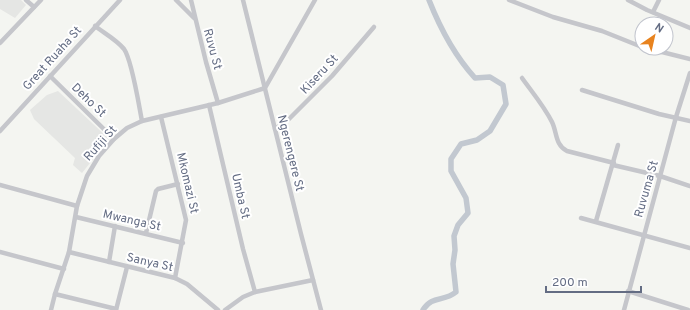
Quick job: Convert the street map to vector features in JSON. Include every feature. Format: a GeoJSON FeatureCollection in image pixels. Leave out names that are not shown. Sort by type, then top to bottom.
{"type":"FeatureCollection","features":[{"type":"Feature","properties":{"kind":"street"},"geometry":{"type":"LineString","coordinates":[[26,0],[34,7]]}},
{"type":"Feature","properties":{"kind":"street"},"geometry":{"type":"LineString","coordinates":[[0,43],[41,0]]}},
{"type":"Feature","properties":{"kind":"street","name":"Great Ruaha St"},"geometry":{"type":"LineString","coordinates":[[0,131],[120,0]]}},
{"type":"Feature","properties":{"kind":"street"},"geometry":{"type":"LineString","coordinates":[[176,0],[195,18]]}},
{"type":"Feature","properties":{"kind":"street","name":"Ruvu St"},"geometry":{"type":"LineString","coordinates":[[191,0],[218,103]]}},
{"type":"Feature","properties":{"kind":"street","name":"Ngerengere St"},"geometry":{"type":"LineString","coordinates":[[243,0],[321,310]]}},
{"type":"Feature","properties":{"kind":"street"},"geometry":{"type":"LineString","coordinates":[[265,88],[315,0]]}},
{"type":"Feature","properties":{"kind":"street"},"geometry":{"type":"LineString","coordinates":[[509,0],[553,16],[602,31],[634,44]]}},
{"type":"Feature","properties":{"kind":"street"},"geometry":{"type":"LineString","coordinates":[[628,0],[690,28]]}},
{"type":"Feature","properties":{"kind":"street"},"geometry":{"type":"LineString","coordinates":[[653,12],[659,0]]}},
{"type":"Feature","properties":{"kind":"street"},"geometry":{"type":"LineString","coordinates":[[95,26],[125,50],[131,68],[142,121]]}},
{"type":"Feature","properties":{"kind":"street","name":"Kiseru St"},"geometry":{"type":"LineString","coordinates":[[275,129],[288,120],[332,76],[374,27]]}},
{"type":"Feature","properties":{"kind":"street"},"geometry":{"type":"LineString","coordinates":[[674,55],[690,59]]}},
{"type":"Feature","properties":{"kind":"street","name":"Ruvuma St"},"geometry":{"type":"LineString","coordinates":[[624,310],[676,117],[690,73]]}},
{"type":"Feature","properties":{"kind":"street","name":"Deho St"},"geometry":{"type":"LineString","coordinates":[[50,76],[114,139]]}},
{"type":"Feature","properties":{"kind":"street"},"geometry":{"type":"LineString","coordinates":[[522,78],[545,109],[552,123],[560,147],[567,151],[660,176],[690,186]]}},
{"type":"Feature","properties":{"kind":"street","name":"Rufiji St"},"geometry":{"type":"LineString","coordinates":[[51,310],[69,252],[77,206],[87,176],[90,169],[114,139],[128,128],[142,121],[218,103],[265,88]]}},
{"type":"Feature","properties":{"kind":"street"},"geometry":{"type":"LineString","coordinates":[[582,90],[690,122]]}},
{"type":"Feature","properties":{"kind":"street","name":"Umba St"},"geometry":{"type":"LineString","coordinates":[[209,105],[243,249],[255,292]]}},
{"type":"Feature","properties":{"kind":"street","name":"Mkomazi St"},"geometry":{"type":"LineString","coordinates":[[161,117],[186,220],[183,243],[175,278]]}},
{"type":"Feature","properties":{"kind":"street"},"geometry":{"type":"LineString","coordinates":[[596,221],[618,145]]}},
{"type":"Feature","properties":{"kind":"street"},"geometry":{"type":"LineString","coordinates":[[146,233],[156,191],[158,189],[178,184]]}},
{"type":"Feature","properties":{"kind":"street"},"geometry":{"type":"LineString","coordinates":[[0,185],[77,206]]}},
{"type":"Feature","properties":{"kind":"street","name":"Mwanga St"},"geometry":{"type":"LineString","coordinates":[[76,217],[183,243]]}},
{"type":"Feature","properties":{"kind":"street"},"geometry":{"type":"LineString","coordinates":[[581,218],[690,248]]}},
{"type":"Feature","properties":{"kind":"street"},"geometry":{"type":"LineString","coordinates":[[109,262],[115,226]]}},
{"type":"Feature","properties":{"kind":"street"},"geometry":{"type":"LineString","coordinates":[[0,252],[64,269]]}},
{"type":"Feature","properties":{"kind":"street","name":"Sanya St"},"geometry":{"type":"LineString","coordinates":[[69,252],[175,278],[187,284],[218,310]]}},
{"type":"Feature","properties":{"kind":"street"},"geometry":{"type":"LineString","coordinates":[[55,294],[116,309],[127,266]]}},
{"type":"Feature","properties":{"kind":"street"},"geometry":{"type":"LineString","coordinates":[[225,310],[255,292],[313,280]]}},
{"type":"Feature","properties":{"kind":"street"},"geometry":{"type":"LineString","coordinates":[[628,291],[688,310]]}},
{"type":"Feature","properties":{"kind":"shaded area"},"geometry":{"type":"Polygon","coordinates":[[[0,0],[21,0],[26,5],[15,18],[0,9],[0,0]]]}},
{"type":"Feature","properties":{"kind":"shaded area"},"geometry":{"type":"Polygon","coordinates":[[[58,91],[109,139],[82,173],[73,165],[75,158],[34,119],[30,110],[47,95],[58,91]]]}},
{"type":"Feature","properties":{"kind":"waterway"},"geometry":{"type":"LineString","coordinates":[[423,310],[430,302],[447,297],[456,292],[453,264],[455,250],[454,236],[458,225],[468,213],[466,198],[451,171],[451,159],[461,144],[477,140],[490,131],[506,104],[503,85],[490,77],[475,78],[461,60],[443,31],[429,0]]}}]}
